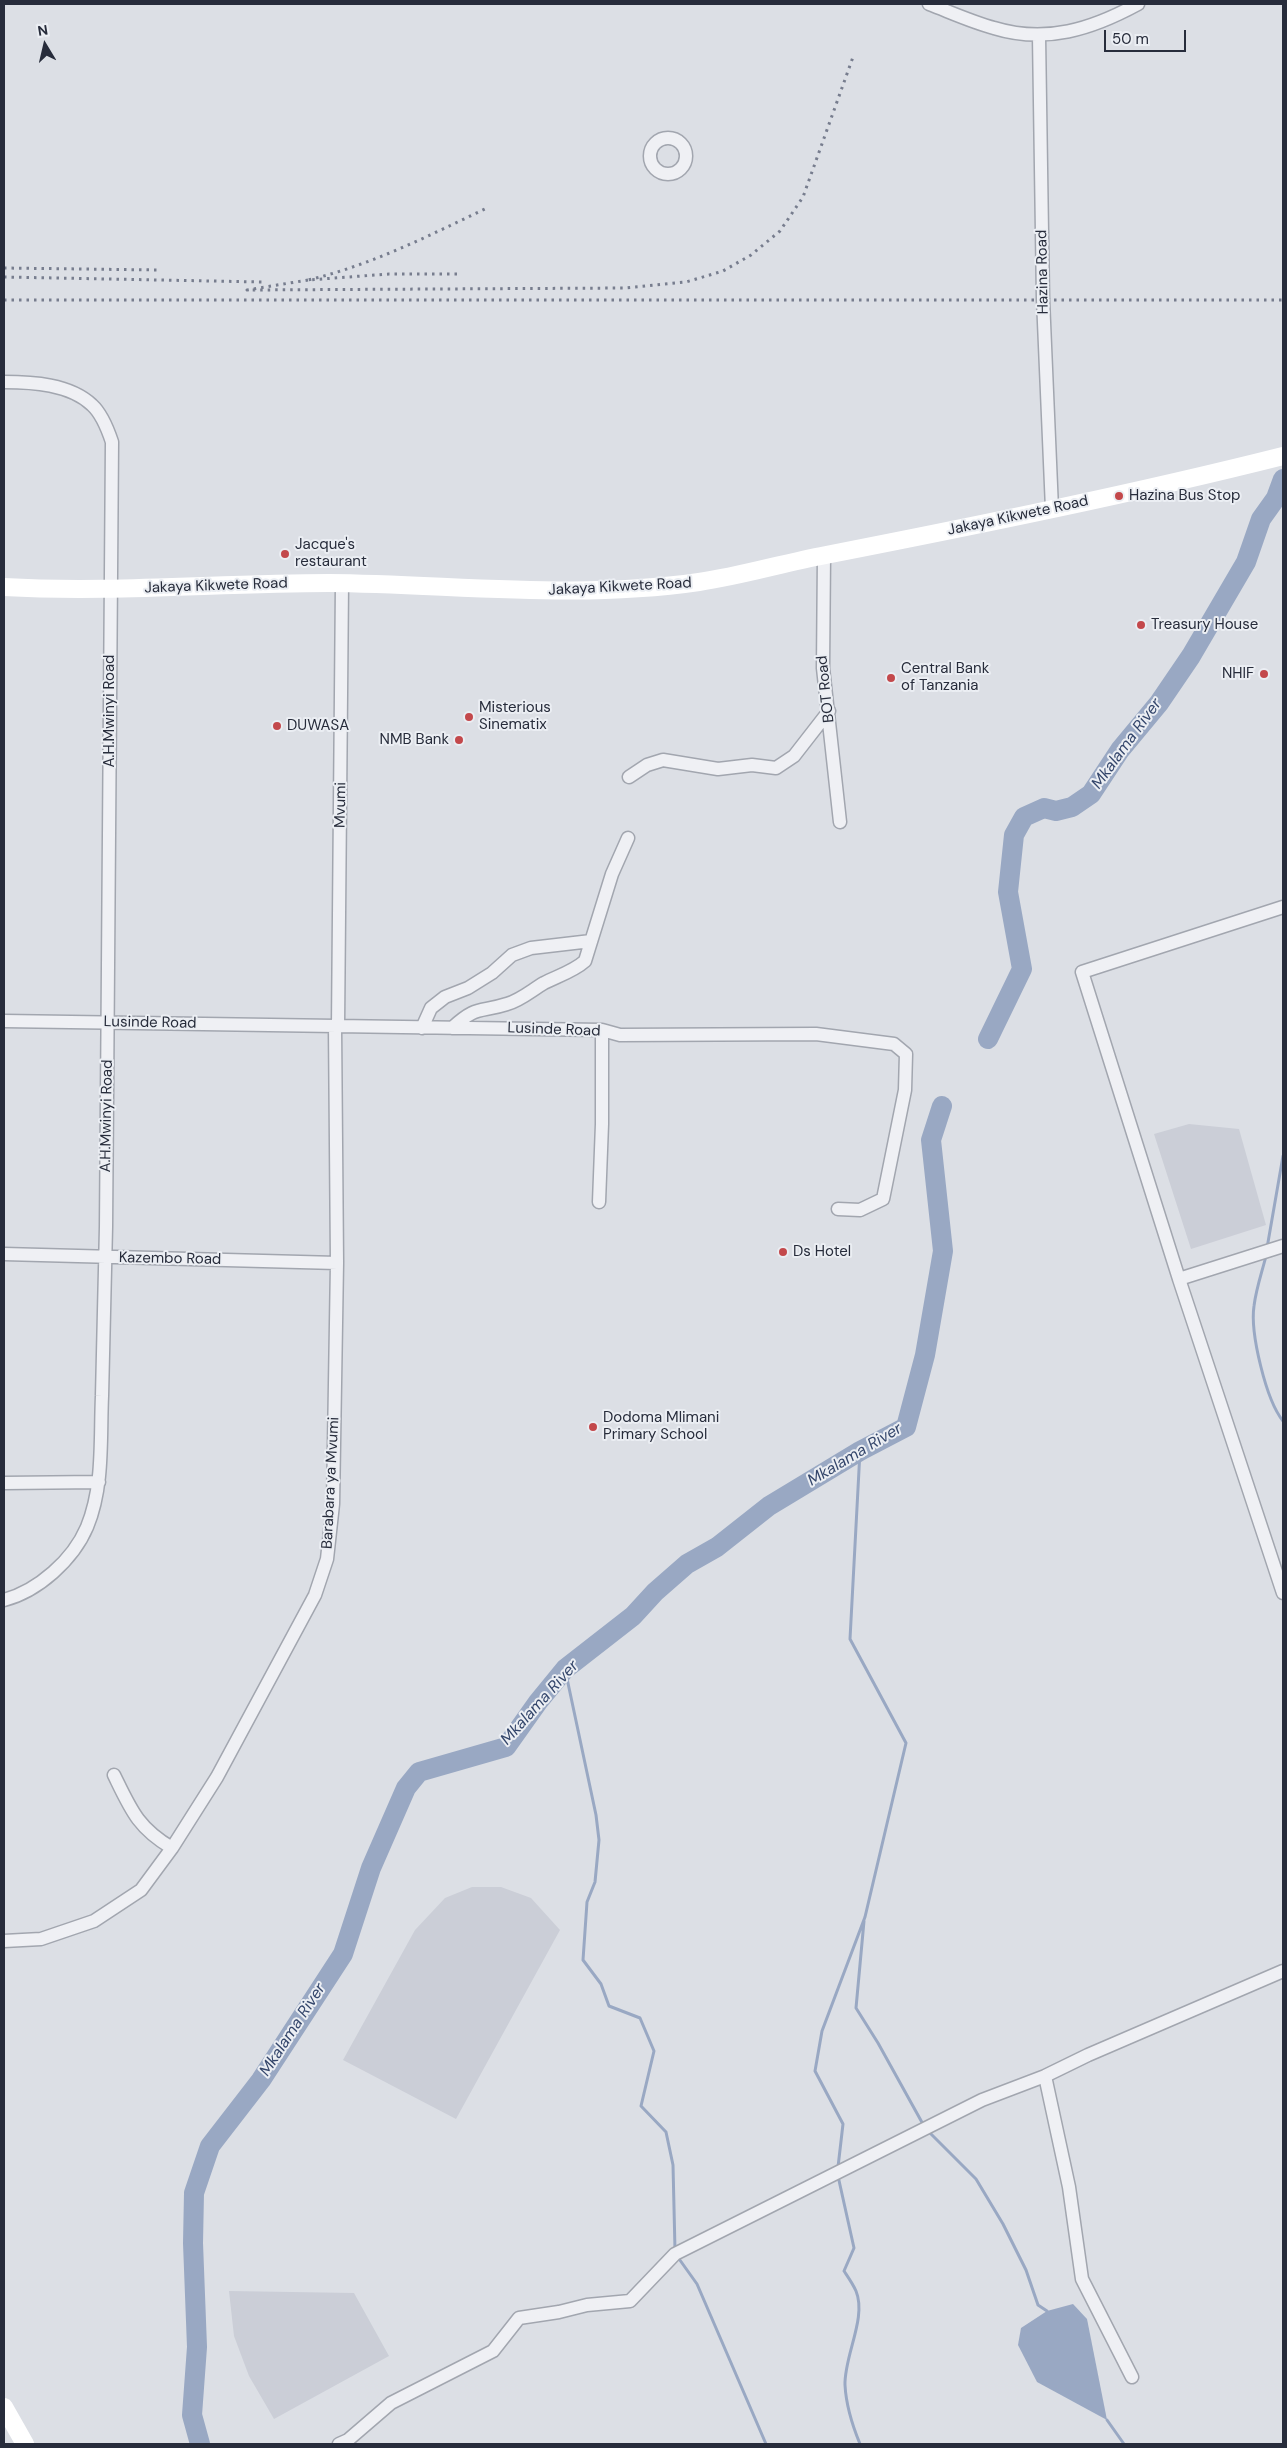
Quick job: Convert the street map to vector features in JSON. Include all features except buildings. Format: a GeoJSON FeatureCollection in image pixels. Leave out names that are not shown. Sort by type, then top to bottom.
{"type":"FeatureCollection","features":[{"type":"Feature","properties":{"kind":"main road","name":"Jakaya Kikwete Road"},"geometry":{"type":"LineString","coordinates":[[4,587],[110,589],[342,583],[518,591],[592,592],[699,582],[1052,509],[1283,456]]}},
{"type":"Feature","properties":{"kind":"main road"},"geometry":{"type":"LineString","coordinates":[[4,2407],[25,2444]]}},
{"type":"Feature","properties":{"kind":"street"},"geometry":{"type":"LineString","coordinates":[[929,4],[995,29],[1039,36],[1075,31],[1107,21],[1138,4]]}},
{"type":"Feature","properties":{"kind":"street","name":"Hazina Road"},"geometry":{"type":"LineString","coordinates":[[1039,36],[1043,299],[1052,509]]}},
{"type":"Feature","properties":{"kind":"street","name":"A.H.Mwinyi Road"},"geometry":{"type":"LineString","coordinates":[[4,382],[38,382],[67,390],[92,405],[106,426],[112,442],[109,1023],[106,1258],[99,1482],[87,1527],[71,1554],[38,1586],[4,1600]]}},
{"type":"Feature","properties":{"kind":"street","name":"BOT Road"},"geometry":{"type":"LineString","coordinates":[[824,555],[822,668],[829,711],[840,822]]}},
{"type":"Feature","properties":{"kind":"street","name":"Mvumi"},"geometry":{"type":"LineString","coordinates":[[337,1026],[342,583]]}},
{"type":"Feature","properties":{"kind":"street"},"geometry":{"type":"LineString","coordinates":[[629,777],[647,765],[663,760],[718,769],[752,765],[776,768],[794,756],[829,711]]}},
{"type":"Feature","properties":{"kind":"street"},"geometry":{"type":"LineString","coordinates":[[452,1028],[468,1014],[514,1001],[585,961],[612,874],[628,838]]}},
{"type":"Feature","properties":{"kind":"street"},"geometry":{"type":"LineString","coordinates":[[1283,908],[1082,972],[1179,1279],[1283,1593]]}},
{"type":"Feature","properties":{"kind":"street"},"geometry":{"type":"LineString","coordinates":[[422,1028],[431,1008],[445,997],[468,988],[492,973],[512,955],[531,948],[591,941]]}},
{"type":"Feature","properties":{"kind":"street","name":"Lusinde Road"},"geometry":{"type":"LineString","coordinates":[[4,1021],[602,1030],[620,1035],[816,1034],[894,1044],[906,1054],[905,1090],[883,1199],[860,1210],[838,1209]]}},
{"type":"Feature","properties":{"kind":"street","name":"Barabara ya Mvumi"},"geometry":{"type":"LineString","coordinates":[[4,1941],[41,1939],[94,1922],[142,1890],[172,1848],[217,1777],[315,1595],[327,1559],[332,1504],[337,1263],[337,1026]]}},
{"type":"Feature","properties":{"kind":"street"},"geometry":{"type":"LineString","coordinates":[[599,1202],[602,1124],[602,1030]]}},
{"type":"Feature","properties":{"kind":"street"},"geometry":{"type":"LineString","coordinates":[[1179,1279],[1283,1246]]}},
{"type":"Feature","properties":{"kind":"street","name":"Kazembo Road"},"geometry":{"type":"LineString","coordinates":[[4,1254],[337,1263]]}},
{"type":"Feature","properties":{"kind":"street"},"geometry":{"type":"LineString","coordinates":[[4,1483],[99,1482]]}},
{"type":"Feature","properties":{"kind":"street"},"geometry":{"type":"LineString","coordinates":[[114,1775],[129,1808],[152,1836],[172,1848]]}},
{"type":"Feature","properties":{"kind":"street"},"geometry":{"type":"LineString","coordinates":[[339,2444],[348,2440],[391,2403],[492,2351],[519,2318],[559,2312],[587,2305],[630,2301],[675,2254],[982,2100],[1045,2076],[1088,2055],[1283,1971]]}},
{"type":"Feature","properties":{"kind":"street"},"geometry":{"type":"LineString","coordinates":[[1045,2076],[1069,2187],[1082,2279],[1132,2378]]}},
{"type":"Feature","properties":{"kind":"shaded area"},"geometry":{"type":"Polygon","coordinates":[[[1189,1124],[1239,1129],[1266,1225],[1191,1249],[1154,1134],[1189,1124]]]}},
{"type":"Feature","properties":{"kind":"shaded area"},"geometry":{"type":"Polygon","coordinates":[[[472,1887],[501,1887],[531,1898],[560,1930],[456,2119],[343,2060],[415,1930],[445,1898],[472,1887]]]}},
{"type":"Feature","properties":{"kind":"shaded area"},"geometry":{"type":"Polygon","coordinates":[[[229,2291],[354,2293],[389,2356],[274,2419],[249,2376],[234,2336],[229,2291]]]}},
{"type":"Feature","properties":{"kind":"water"},"geometry":{"type":"Polygon","coordinates":[[[1073,2304],[1087,2319],[1107,2420],[1037,2382],[1018,2345],[1021,2328],[1047,2311],[1073,2304]]]}},
{"type":"Feature","properties":{"kind":"waterway","name":"Mkalama River"},"geometry":{"type":"LineString","coordinates":[[988,1039],[1022,969],[1008,892],[1014,835],[1024,817],[1044,808],[1056,811],[1072,807],[1091,794],[1120,750],[1159,703],[1191,656],[1246,562],[1261,519],[1276,498],[1283,479]]}},
{"type":"Feature","properties":{"kind":"waterway","name":"Mkalama River"},"geometry":{"type":"LineString","coordinates":[[200,2444],[192,2415],[197,2347],[193,2243],[194,2193],[210,2146],[261,2080],[343,1954],[371,1868],[406,1788],[419,1772],[506,1747],[538,1702],[565,1669],[633,1616],[655,1592],[687,1564],[717,1547],[769,1506],[860,1451],[906,1427],[925,1355],[943,1251],[931,1140],[942,1106]]}},
{"type":"Feature","properties":{"kind":"waterway"},"geometry":{"type":"LineString","coordinates":[[1267,1248],[1283,1156]]}},
{"type":"Feature","properties":{"kind":"waterway"},"geometry":{"type":"LineString","coordinates":[[1266,1256],[1254,1306],[1254,1332],[1265,1383],[1283,1421]]}},
{"type":"Feature","properties":{"kind":"waterway"},"geometry":{"type":"LineString","coordinates":[[838,2167],[843,2124],[815,2071],[822,2031],[865,1917],[906,1743],[850,1639],[860,1451]]}},
{"type":"Feature","properties":{"kind":"waterway"},"geometry":{"type":"LineString","coordinates":[[565,1669],[596,1815],[599,1840],[595,1882],[587,1902],[583,1960],[601,1984],[609,2006],[640,2018],[654,2051],[641,2106],[666,2132],[673,2165],[675,2250]]}},
{"type":"Feature","properties":{"kind":"waterway"},"geometry":{"type":"LineString","coordinates":[[864,1921],[856,2008],[878,2043],[924,2126]]}},
{"type":"Feature","properties":{"kind":"waterway"},"geometry":{"type":"LineString","coordinates":[[928,2131],[976,2179],[1003,2224],[1026,2270],[1038,2305],[1047,2311]]}},
{"type":"Feature","properties":{"kind":"waterway"},"geometry":{"type":"LineString","coordinates":[[838,2176],[854,2248],[844,2271],[855,2288],[859,2302],[857,2325],[848,2362],[845,2385],[850,2415],[860,2444]]}},
{"type":"Feature","properties":{"kind":"waterway"},"geometry":{"type":"LineString","coordinates":[[677,2256],[697,2284],[766,2444]]}},
{"type":"Feature","properties":{"kind":"waterway"},"geometry":{"type":"LineString","coordinates":[[1107,2420],[1124,2444]]}},
{"type":"Feature","properties":{"kind":"railway"},"geometry":{"type":"LineString","coordinates":[[308,280],[247,290],[624,288],[686,282],[723,271],[751,255],[780,231],[803,197],[853,57]]}},
{"type":"Feature","properties":{"kind":"railway"},"geometry":{"type":"LineString","coordinates":[[457,274],[389,274],[308,280],[378,258],[489,207]]}},
{"type":"Feature","properties":{"kind":"railway"},"geometry":{"type":"LineString","coordinates":[[4,268],[160,270]]}},
{"type":"Feature","properties":{"kind":"railway"},"geometry":{"type":"LineString","coordinates":[[4,277],[263,282]]}},
{"type":"Feature","properties":{"kind":"railway"},"geometry":{"type":"LineString","coordinates":[[4,300],[1283,300]]}},
{"type":"Feature","properties":{"kind":"place","name":"Hazina Bus Stop"},"geometry":{"type":"Point","coordinates":[1119,496]}},
{"type":"Feature","properties":{"kind":"place","name":"Jacque's restaurant"},"geometry":{"type":"Point","coordinates":[285,554]}},
{"type":"Feature","properties":{"kind":"place","name":"Treasury House"},"geometry":{"type":"Point","coordinates":[1141,625]}},
{"type":"Feature","properties":{"kind":"place","name":"NHIF"},"geometry":{"type":"Point","coordinates":[1264,674]}},
{"type":"Feature","properties":{"kind":"place","name":"Central Bank of Tanzania"},"geometry":{"type":"Point","coordinates":[891,678]}},
{"type":"Feature","properties":{"kind":"place","name":"Misterious Sinematix"},"geometry":{"type":"Point","coordinates":[469,717]}},
{"type":"Feature","properties":{"kind":"place","name":"DUWASA"},"geometry":{"type":"Point","coordinates":[277,726]}},
{"type":"Feature","properties":{"kind":"place","name":"NMB Bank"},"geometry":{"type":"Point","coordinates":[459,740]}},
{"type":"Feature","properties":{"kind":"place","name":"Ds Hotel"},"geometry":{"type":"Point","coordinates":[783,1252]}},
{"type":"Feature","properties":{"kind":"place","name":"Dodoma Mlimani Primary School"},"geometry":{"type":"Point","coordinates":[593,1427]}}]}
